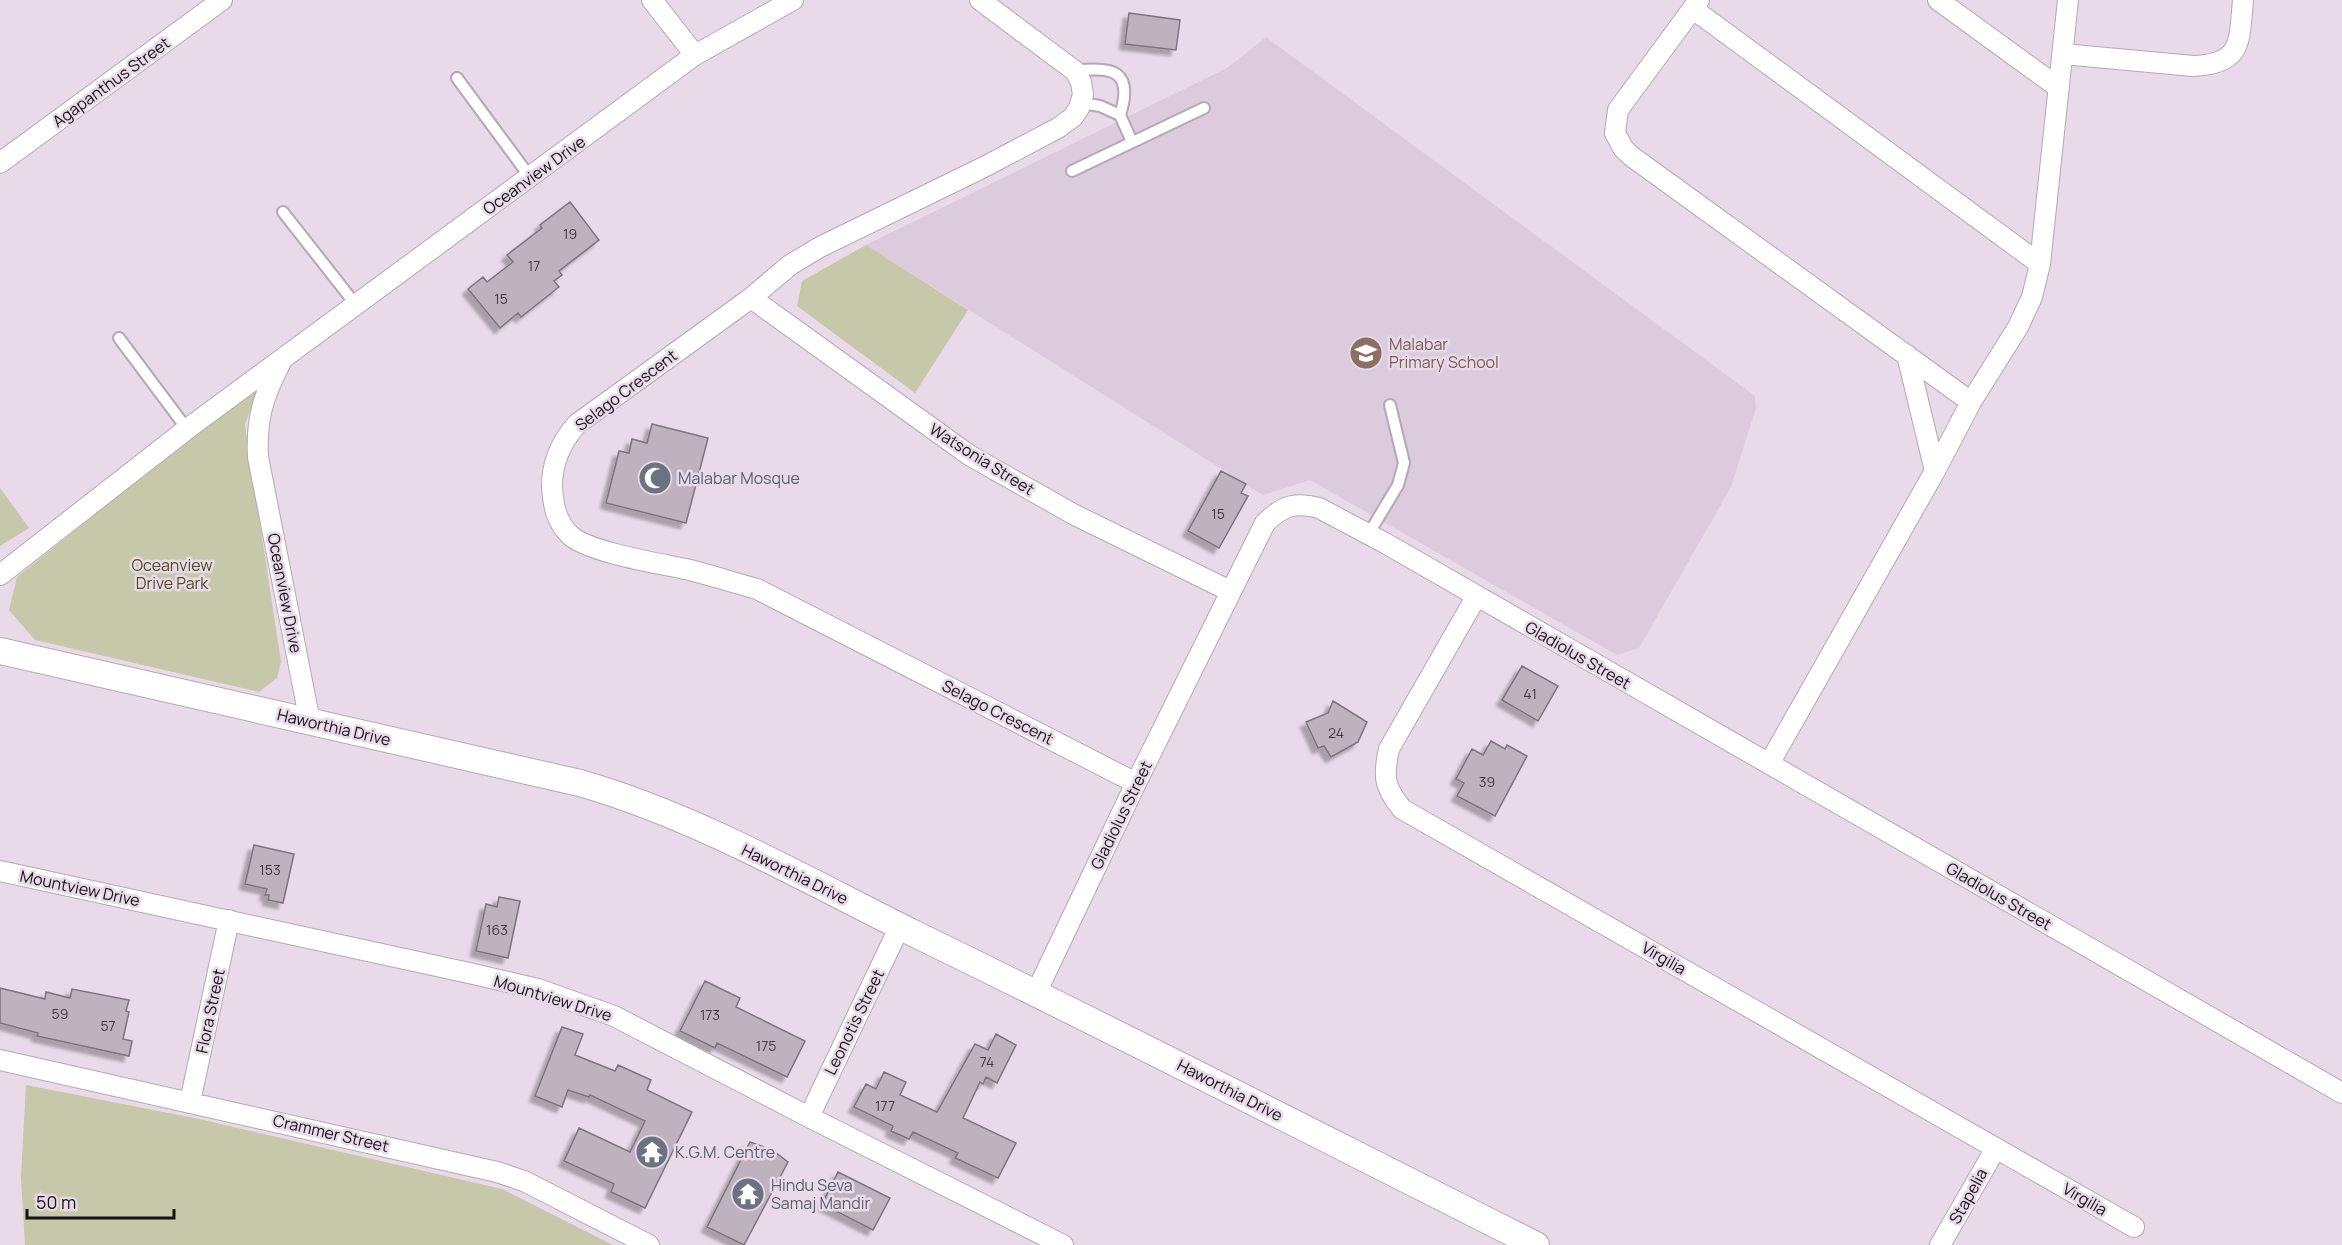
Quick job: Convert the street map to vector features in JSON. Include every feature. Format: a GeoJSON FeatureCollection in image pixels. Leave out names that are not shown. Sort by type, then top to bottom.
{"type":"FeatureCollection","features":[{"type":"Feature","properties":{"kind":"street","name":"Agapanthus Street"},"geometry":{"type":"LineString","coordinates":[[0,163],[222,0]]}},
{"type":"Feature","properties":{"kind":"street"},"geometry":{"type":"LineString","coordinates":[[652,0],[695,55]]}},
{"type":"Feature","properties":{"kind":"street","name":"Oceanview Drive"},"geometry":{"type":"LineString","coordinates":[[0,575],[187,429],[695,55],[793,0]]}},
{"type":"Feature","properties":{"kind":"street"},"geometry":{"type":"LineString","coordinates":[[980,0],[1075,71],[1081,82],[1083,95],[1081,103]]}},
{"type":"Feature","properties":{"kind":"street"},"geometry":{"type":"LineString","coordinates":[[1938,0],[2059,88]]}},
{"type":"Feature","properties":{"kind":"street"},"geometry":{"type":"LineString","coordinates":[[1770,764],[1935,471],[1971,402],[2018,327],[2032,297],[2040,264],[2068,0]]}},
{"type":"Feature","properties":{"kind":"street"},"geometry":{"type":"LineString","coordinates":[[2063,54],[2193,66],[2212,65],[2227,58],[2235,50],[2244,0]]}},
{"type":"Feature","properties":{"kind":"street"},"geometry":{"type":"LineString","coordinates":[[1971,402],[1631,156],[1618,141],[1615,127],[1618,110],[1696,4],[2040,264]]}},
{"type":"Feature","properties":{"kind":"street","name":"Selago Crescent"},"geometry":{"type":"LineString","coordinates":[[1081,103],[1073,117],[1058,128],[820,247],[790,265],[751,298],[577,424],[564,439],[554,464],[553,507],[572,536],[606,551],[757,589],[1136,783]]}},
{"type":"Feature","properties":{"kind":"street","name":"Watsonia Street"},"geometry":{"type":"LineString","coordinates":[[751,298],[969,455],[1073,514],[1230,591]]}},
{"type":"Feature","properties":{"kind":"street"},"geometry":{"type":"LineString","coordinates":[[1907,355],[1935,471]]}},
{"type":"Feature","properties":{"kind":"street","name":"Oceanview Drive"},"geometry":{"type":"LineString","coordinates":[[282,361],[260,408],[257,432],[258,457],[309,722]]}},
{"type":"Feature","properties":{"kind":"street","name":"Gladiolus Street"},"geometry":{"type":"LineString","coordinates":[[1036,993],[1136,783],[1265,524],[1276,512],[1293,504],[1319,508],[1368,535],[2342,1093]]}},
{"type":"Feature","properties":{"kind":"street","name":"Virgilia"},"geometry":{"type":"LineString","coordinates":[[1476,597],[1389,749],[1385,778],[1388,788],[1402,809],[2134,1227]]}},
{"type":"Feature","properties":{"kind":"street","name":"Haworthia Drive"},"geometry":{"type":"LineString","coordinates":[[0,651],[580,783],[622,795],[723,838],[1536,1245]]}},
{"type":"Feature","properties":{"kind":"street","name":"Mountview Drive"},"geometry":{"type":"LineString","coordinates":[[0,871],[538,989],[614,1016],[808,1117],[1063,1245]]}},
{"type":"Feature","properties":{"kind":"street","name":"Flora Street"},"geometry":{"type":"LineString","coordinates":[[190,1102],[229,920]]}},
{"type":"Feature","properties":{"kind":"street","name":"Leonotis Street"},"geometry":{"type":"LineString","coordinates":[[808,1117],[900,926]]}},
{"type":"Feature","properties":{"kind":"street","name":"Crammer Street"},"geometry":{"type":"LineString","coordinates":[[0,1060],[497,1172],[524,1181],[649,1245]]}},
{"type":"Feature","properties":{"kind":"street","name":"Stapelia"},"geometry":{"type":"LineString","coordinates":[[1940,1245],[1995,1148]]}},
{"type":"Feature","properties":{"kind":"lane"},"geometry":{"type":"LineString","coordinates":[[1075,71],[1107,69],[1119,74],[1124,80],[1125,93],[1120,115],[1132,142]]}},
{"type":"Feature","properties":{"kind":"lane"},"geometry":{"type":"LineString","coordinates":[[457,78],[530,177]]}},
{"type":"Feature","properties":{"kind":"lane"},"geometry":{"type":"LineString","coordinates":[[1081,103],[1100,106],[1120,115]]}},
{"type":"Feature","properties":{"kind":"lane"},"geometry":{"type":"LineString","coordinates":[[1072,171],[1204,108]]}},
{"type":"Feature","properties":{"kind":"lane"},"geometry":{"type":"LineString","coordinates":[[283,212],[356,305]]}},
{"type":"Feature","properties":{"kind":"lane"},"geometry":{"type":"LineString","coordinates":[[118,338],[187,429]]}},
{"type":"Feature","properties":{"kind":"lane"},"geometry":{"type":"LineString","coordinates":[[1368,535],[1398,485],[1404,464],[1390,405]]}},
{"type":"Feature","properties":{"kind":"shaded area","name":"Malabar Primary School"},"geometry":{"type":"Polygon","coordinates":[[[1266,37],[1755,396],[1756,408],[1731,487],[1639,648],[1617,655],[1310,480],[1263,495],[866,245],[1227,68],[1266,37]]]}},
{"type":"Feature","properties":{"kind":"green space"},"geometry":{"type":"Polygon","coordinates":[[[866,245],[968,310],[915,393],[797,306],[802,281],[866,245]]]}},
{"type":"Feature","properties":{"kind":"green space","name":"Oceanview Drive Park"},"geometry":{"type":"Polygon","coordinates":[[[260,382],[245,425],[281,662],[277,678],[259,692],[35,640],[9,610],[17,577],[260,382]]]}},
{"type":"Feature","properties":{"kind":"green space"},"geometry":{"type":"Polygon","coordinates":[[[0,488],[29,528],[0,546],[0,488]]]}},
{"type":"Feature","properties":{"kind":"green space"},"geometry":{"type":"Polygon","coordinates":[[[26,1085],[199,1119],[502,1189],[613,1245],[25,1245],[21,1177],[26,1085]]]}},
{"type":"Feature","properties":{"kind":"building"},"geometry":{"type":"Polygon","coordinates":[[[1129,13],[1180,20],[1176,50],[1125,44],[1129,13]]]}},
{"type":"Feature","properties":{"kind":"building"},"geometry":{"type":"Polygon","coordinates":[[[570,202],[599,240],[559,271],[562,275],[554,281],[559,287],[521,317],[518,313],[500,328],[468,289],[483,277],[487,282],[513,262],[507,255],[542,228],[540,225],[570,202]]]}},
{"type":"Feature","properties":{"kind":"building","name":"Malabar Mosque"},"geometry":{"type":"Polygon","coordinates":[[[652,424],[708,438],[686,523],[606,503],[619,451],[629,453],[632,439],[647,443],[652,424]]]}},
{"type":"Feature","properties":{"kind":"building"},"geometry":{"type":"Polygon","coordinates":[[[1221,471],[1246,484],[1241,493],[1248,496],[1219,548],[1188,531],[1221,471]]]}},
{"type":"Feature","properties":{"kind":"building"},"geometry":{"type":"Polygon","coordinates":[[[1522,666],[1558,686],[1538,721],[1502,700],[1522,666]]]}},
{"type":"Feature","properties":{"kind":"building"},"geometry":{"type":"Polygon","coordinates":[[[1333,701],[1367,722],[1358,742],[1331,757],[1324,746],[1318,748],[1306,722],[1328,713],[1333,701]]]}},
{"type":"Feature","properties":{"kind":"building"},"geometry":{"type":"Polygon","coordinates":[[[1491,741],[1505,749],[1507,745],[1527,756],[1495,816],[1457,796],[1464,783],[1456,779],[1472,749],[1483,755],[1491,741]]]}},
{"type":"Feature","properties":{"kind":"building"},"geometry":{"type":"Polygon","coordinates":[[[254,845],[294,854],[283,903],[268,900],[269,895],[265,895],[267,889],[245,884],[254,845]]]}},
{"type":"Feature","properties":{"kind":"building"},"geometry":{"type":"Polygon","coordinates":[[[499,897],[520,901],[508,958],[476,951],[486,904],[497,907],[499,897]]]}},
{"type":"Feature","properties":{"kind":"building"},"geometry":{"type":"Polygon","coordinates":[[[705,981],[740,998],[736,1007],[805,1041],[787,1077],[717,1043],[715,1048],[680,1031],[705,981]]]}},
{"type":"Feature","properties":{"kind":"building"},"geometry":{"type":"Polygon","coordinates":[[[0,988],[45,999],[46,992],[70,998],[72,989],[129,1000],[126,1011],[129,1012],[123,1039],[132,1041],[129,1056],[37,1036],[38,1033],[0,1023],[0,988]]]}},
{"type":"Feature","properties":{"kind":"building"},"geometry":{"type":"Polygon","coordinates":[[[562,1027],[583,1034],[575,1055],[615,1071],[618,1065],[651,1080],[647,1090],[692,1112],[645,1208],[611,1192],[614,1184],[564,1161],[579,1128],[630,1152],[645,1121],[590,1095],[589,1097],[568,1090],[562,1107],[535,1096],[562,1027]]]}},
{"type":"Feature","properties":{"kind":"building"},"geometry":{"type":"Polygon","coordinates":[[[996,1034],[1016,1045],[997,1083],[986,1077],[983,1084],[980,1082],[963,1118],[1016,1143],[998,1178],[955,1158],[958,1153],[913,1132],[909,1139],[891,1131],[893,1126],[854,1107],[866,1084],[876,1089],[884,1072],[906,1082],[900,1095],[937,1112],[975,1044],[988,1050],[996,1034]]]}},
{"type":"Feature","properties":{"kind":"building","name":"Hindu Seva Samaj Mandir"},"geometry":{"type":"Polygon","coordinates":[[[750,1142],[772,1150],[788,1162],[744,1245],[707,1227],[750,1142]]]}},
{"type":"Feature","properties":{"kind":"building"},"geometry":{"type":"Polygon","coordinates":[[[838,1172],[890,1198],[873,1230],[822,1204],[838,1172]]]}},
{"type":"Feature","properties":{"kind":"place","name":"Malabar Primary School"},"geometry":{"type":"Point","coordinates":[1366,353]}},
{"type":"Feature","properties":{"kind":"place","name":"Malabar Mosque"},"geometry":{"type":"Point","coordinates":[655,478]}},
{"type":"Feature","properties":{"kind":"place","name":"K.G.M. Centre"},"geometry":{"type":"Point","coordinates":[652,1152]}},
{"type":"Feature","properties":{"kind":"place","name":"Hindu Seva Samaj Mandir"},"geometry":{"type":"Point","coordinates":[748,1194]}}]}
